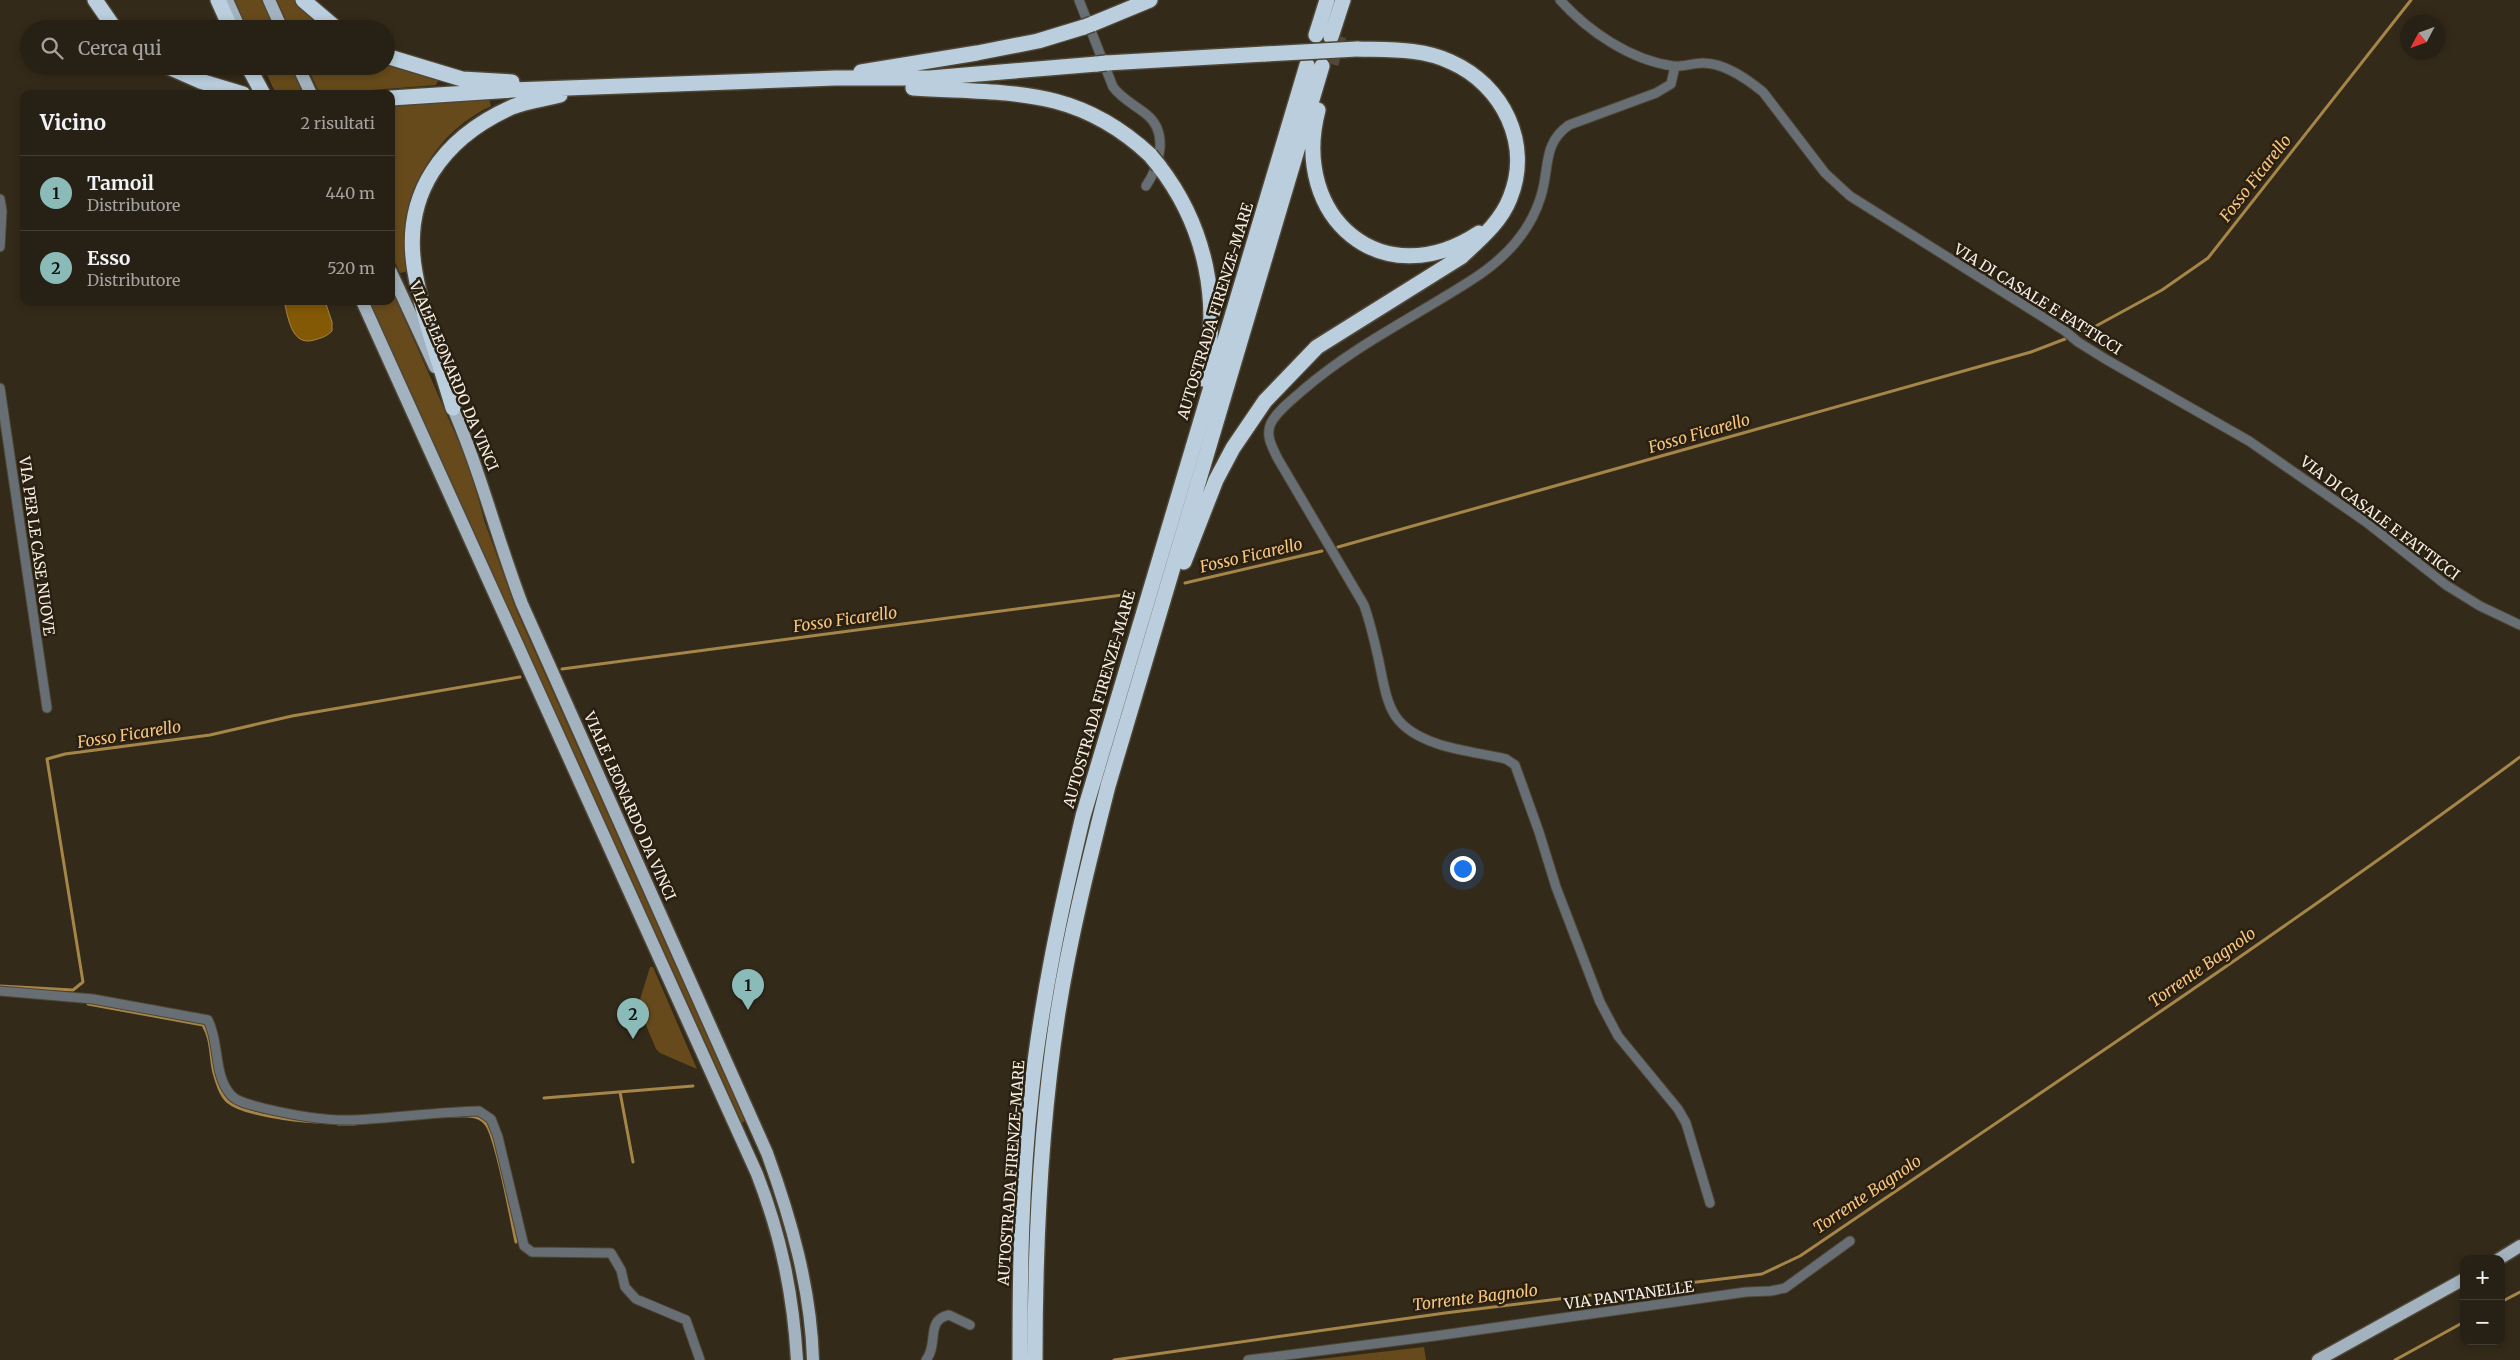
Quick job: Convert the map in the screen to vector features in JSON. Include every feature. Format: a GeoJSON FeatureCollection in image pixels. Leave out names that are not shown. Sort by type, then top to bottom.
{"type":"FeatureCollection","features":[{"type":"Feature","properties":{"kind":"highway"},"geometry":{"type":"LineString","coordinates":[[95,0],[109,20]]}},
{"type":"Feature","properties":{"kind":"highway"},"geometry":{"type":"LineString","coordinates":[[218,0],[227,20]]}},
{"type":"Feature","properties":{"kind":"highway"},"geometry":{"type":"LineString","coordinates":[[303,0],[326,20]]}},
{"type":"Feature","properties":{"kind":"highway"},"geometry":{"type":"LineString","coordinates":[[835,78],[890,66],[977,53],[1038,41],[1088,26],[1150,0]]}},
{"type":"Feature","properties":{"kind":"highway"},"geometry":{"type":"LineString","coordinates":[[1327,0],[1329,36]]}},
{"type":"Feature","properties":{"kind":"highway"},"geometry":{"type":"LineString","coordinates":[[1329,36],[1342,0]]}},
{"type":"Feature","properties":{"kind":"highway"},"geometry":{"type":"LineString","coordinates":[[1329,36],[1350,0]]}},
{"type":"Feature","properties":{"kind":"highway"},"geometry":{"type":"LineString","coordinates":[[395,98],[593,87],[835,78],[930,78],[1101,63],[1357,49],[1407,50],[1450,61],[1469,71],[1485,84],[1509,118],[1515,137],[1518,155],[1516,176],[1510,198],[1503,212],[1482,238],[1461,257],[1318,347],[1265,401],[1216,480],[1199,521],[1172,602],[1157,622]]}},
{"type":"Feature","properties":{"kind":"highway"},"geometry":{"type":"LineString","coordinates":[[395,59],[462,79],[593,87]]}},
{"type":"Feature","properties":{"kind":"highway"},"geometry":{"type":"LineString","coordinates":[[1320,65],[1315,123],[1314,167],[1318,188],[1333,216],[1354,238],[1385,253],[1417,255],[1436,252],[1467,240],[1503,212]]}},
{"type":"Feature","properties":{"kind":"highway","name":"AUTOSTRADA FIRENZE-MARE"},"geometry":{"type":"LineString","coordinates":[[1035,1360],[1027,1327],[1022,1227],[1027,1138],[1045,992],[1083,816],[1178,494],[1320,65]]}},
{"type":"Feature","properties":{"kind":"highway","name":"AUTOSTRADA FIRENZE-MARE"},"geometry":{"type":"LineString","coordinates":[[1020,1360],[1027,1327],[1044,1127],[1058,1011],[1072,937],[1108,786],[1320,65]]}},
{"type":"Feature","properties":{"kind":"highway"},"geometry":{"type":"LineString","coordinates":[[186,75],[230,90]]}},
{"type":"Feature","properties":{"kind":"highway"},"geometry":{"type":"LineString","coordinates":[[253,75],[261,90]]}},
{"type":"Feature","properties":{"kind":"highway"},"geometry":{"type":"LineString","coordinates":[[835,78],[894,86],[1010,92],[1058,101],[1106,122],[1123,133],[1154,161],[1176,190],[1194,223],[1204,256],[1210,291],[1208,361],[1179,463],[1178,494]]}},
{"type":"Feature","properties":{"kind":"highway"},"geometry":{"type":"LineString","coordinates":[[453,408],[415,272],[414,217],[423,189],[434,169],[454,144],[474,127],[514,106],[593,87]]}},
{"type":"Feature","properties":{"kind":"main road"},"geometry":{"type":"LineString","coordinates":[[227,0],[236,20]]}},
{"type":"Feature","properties":{"kind":"main road"},"geometry":{"type":"LineString","coordinates":[[269,0],[278,20]]}},
{"type":"Feature","properties":{"kind":"main road"},"geometry":{"type":"LineString","coordinates":[[261,75],[267,90]]}},
{"type":"Feature","properties":{"kind":"main road"},"geometry":{"type":"LineString","coordinates":[[302,75],[309,90]]}},
{"type":"Feature","properties":{"kind":"main road","name":"VIALE LEONARDO DA VINCI"},"geometry":{"type":"LineString","coordinates":[[395,281],[453,408],[479,473],[500,545],[522,604],[767,1153],[794,1236],[809,1304],[813,1360]]}},
{"type":"Feature","properties":{"kind":"main road"},"geometry":{"type":"LineString","coordinates":[[364,305],[757,1174],[775,1225],[789,1280],[794,1311],[797,1360]]}},
{"type":"Feature","properties":{"kind":"main road"},"geometry":{"type":"LineString","coordinates":[[2505,1255],[2520,1246]]}},
{"type":"Feature","properties":{"kind":"main road"},"geometry":{"type":"LineString","coordinates":[[2318,1360],[2460,1281]]}},
{"type":"Feature","properties":{"kind":"main road"},"geometry":{"type":"LineString","coordinates":[[813,1343],[820,1360]]}},
{"type":"Feature","properties":{"kind":"street"},"geometry":{"type":"LineString","coordinates":[[1079,0],[1113,87],[1122,97],[1148,115],[1158,129],[1161,146],[1153,175],[1146,186]]}},
{"type":"Feature","properties":{"kind":"street","name":"VIA DI CASALE E FATTICCI"},"geometry":{"type":"LineString","coordinates":[[1560,0],[1574,15],[1634,56],[1675,66],[1704,63],[1722,66],[1753,84],[1763,92],[1825,173],[1850,196],[2065,331],[2078,342],[2107,360],[2249,440],[2366,522],[2446,585],[2480,606],[2520,625]]}},
{"type":"Feature","properties":{"kind":"street"},"geometry":{"type":"LineString","coordinates":[[1675,66],[1670,84],[1656,93],[1569,125],[1558,132],[1550,148],[1541,196],[1531,219],[1507,252],[1493,266],[1471,281],[1358,347],[1328,368],[1278,414],[1271,424],[1269,435],[1278,458],[1364,605],[1372,628],[1384,694],[1387,704],[1396,717],[1405,726],[1440,745],[1506,759],[1515,765],[1556,886],[1600,1002],[1618,1036],[1678,1109],[1686,1123],[1710,1203]]}},
{"type":"Feature","properties":{"kind":"street"},"geometry":{"type":"LineString","coordinates":[[0,199],[2,211],[0,247]]}},
{"type":"Feature","properties":{"kind":"street","name":"VIA PER LE CASE NUOVE"},"geometry":{"type":"LineString","coordinates":[[0,388],[47,708]]}},
{"type":"Feature","properties":{"kind":"street"},"geometry":{"type":"LineString","coordinates":[[0,991],[93,999],[208,1020],[214,1030],[219,1068],[224,1086],[233,1097],[292,1115],[352,1120],[479,1111],[491,1119],[498,1137],[524,1246],[532,1252],[611,1253],[621,1270],[626,1287],[636,1300],[686,1320],[700,1360]]}},
{"type":"Feature","properties":{"kind":"street","name":"VIA PANTANELLE"},"geometry":{"type":"LineString","coordinates":[[1248,1360],[1444,1335],[1746,1292],[1778,1290],[1793,1283],[1850,1241]]}},
{"type":"Feature","properties":{"kind":"street"},"geometry":{"type":"LineString","coordinates":[[926,1360],[932,1350],[934,1327],[938,1319],[949,1315],[970,1325]]}},
{"type":"Feature","properties":{"kind":"shaded area"},"geometry":{"type":"Polygon","coordinates":[[[234,0],[262,0],[271,20],[242,20],[234,0]]]}},
{"type":"Feature","properties":{"kind":"shaded area"},"geometry":{"type":"Polygon","coordinates":[[[277,0],[296,0],[319,20],[286,20],[277,0]]]}},
{"type":"Feature","properties":{"kind":"shaded area"},"geometry":{"type":"Polygon","coordinates":[[[395,64],[440,77],[436,85],[372,90],[318,90],[311,75],[395,75],[395,64]]]}},
{"type":"Feature","properties":{"kind":"shaded area"},"geometry":{"type":"Polygon","coordinates":[[[267,75],[296,75],[302,90],[274,90],[267,75]]]}},
{"type":"Feature","properties":{"kind":"shaded area"},"geometry":{"type":"Polygon","coordinates":[[[489,99],[491,106],[469,119],[450,135],[434,153],[421,174],[412,197],[407,221],[405,246],[408,271],[400,273],[395,262],[395,105],[489,99]]]}},
{"type":"Feature","properties":{"kind":"shaded area"},"geometry":{"type":"Polygon","coordinates":[[[395,297],[469,465],[485,523],[518,614],[745,1121],[742,1123],[371,305],[395,305],[395,297]]]}},
{"type":"Feature","properties":{"kind":"shaded area"},"geometry":{"type":"Polygon","coordinates":[[[285,305],[326,305],[332,322],[332,331],[324,337],[306,341],[295,335],[289,322],[285,305]]]}},
{"type":"Feature","properties":{"kind":"shaded area"},"geometry":{"type":"Polygon","coordinates":[[[650,967],[653,967],[697,1069],[660,1053],[656,1049],[638,1006],[650,967]]]}},
{"type":"Feature","properties":{"kind":"shaded area"},"geometry":{"type":"Polygon","coordinates":[[[1424,1347],[1426,1360],[1311,1360],[1424,1347]]]}},
{"type":"Feature","properties":{"kind":"waterway","name":"Fosso Ficarello"},"geometry":{"type":"LineString","coordinates":[[2085,332],[2162,290],[2208,258],[2411,0]]}},
{"type":"Feature","properties":{"kind":"waterway","name":"Fosso Ficarello"},"geometry":{"type":"LineString","coordinates":[[1338,547],[2031,352],[2065,339]]}},
{"type":"Feature","properties":{"kind":"waterway","name":"Fosso Ficarello"},"geometry":{"type":"LineString","coordinates":[[1185,583],[1322,551]]}},
{"type":"Feature","properties":{"kind":"waterway","name":"Fosso Ficarello"},"geometry":{"type":"LineString","coordinates":[[562,669],[1130,594]]}},
{"type":"Feature","properties":{"kind":"waterway","name":"Fosso Ficarello"},"geometry":{"type":"LineString","coordinates":[[0,986],[73,990],[83,982],[47,759],[65,754],[210,735],[292,716],[520,677]]}},
{"type":"Feature","properties":{"kind":"waterway","name":"Torrente Bagnolo"},"geometry":{"type":"LineString","coordinates":[[1114,1360],[1445,1313],[1762,1274],[1800,1256],[2162,1010],[2342,885],[2520,757]]}},
{"type":"Feature","properties":{"kind":"waterway"},"geometry":{"type":"LineString","coordinates":[[88,1004],[203,1025],[209,1042],[216,1081],[227,1101],[257,1114],[317,1122]]}},
{"type":"Feature","properties":{"kind":"waterway"},"geometry":{"type":"LineString","coordinates":[[544,1098],[693,1086]]}},
{"type":"Feature","properties":{"kind":"waterway"},"geometry":{"type":"LineString","coordinates":[[620,1092],[633,1162]]}},
{"type":"Feature","properties":{"kind":"waterway"},"geometry":{"type":"LineString","coordinates":[[453,1116],[471,1116],[486,1124],[495,1145],[516,1242]]}},
{"type":"Feature","properties":{"kind":"waterway"},"geometry":{"type":"LineString","coordinates":[[338,1124],[355,1124]]}},
{"type":"Feature","properties":{"kind":"waterway"},"geometry":{"type":"LineString","coordinates":[[2505,1300],[2520,1292]]}},
{"type":"Feature","properties":{"kind":"waterway"},"geometry":{"type":"LineString","coordinates":[[2395,1360],[2460,1324]]}},
{"type":"Feature","properties":{"kind":"tunnel"},"geometry":{"type":"LineString","coordinates":[[1331,64],[1339,36]]}},
{"type":"Feature","properties":{"kind":"place","name":"Tamoil"},"geometry":{"type":"Point","coordinates":[748,1010]}},
{"type":"Feature","properties":{"kind":"place","name":"Esso"},"geometry":{"type":"Point","coordinates":[633,1039]}}]}
